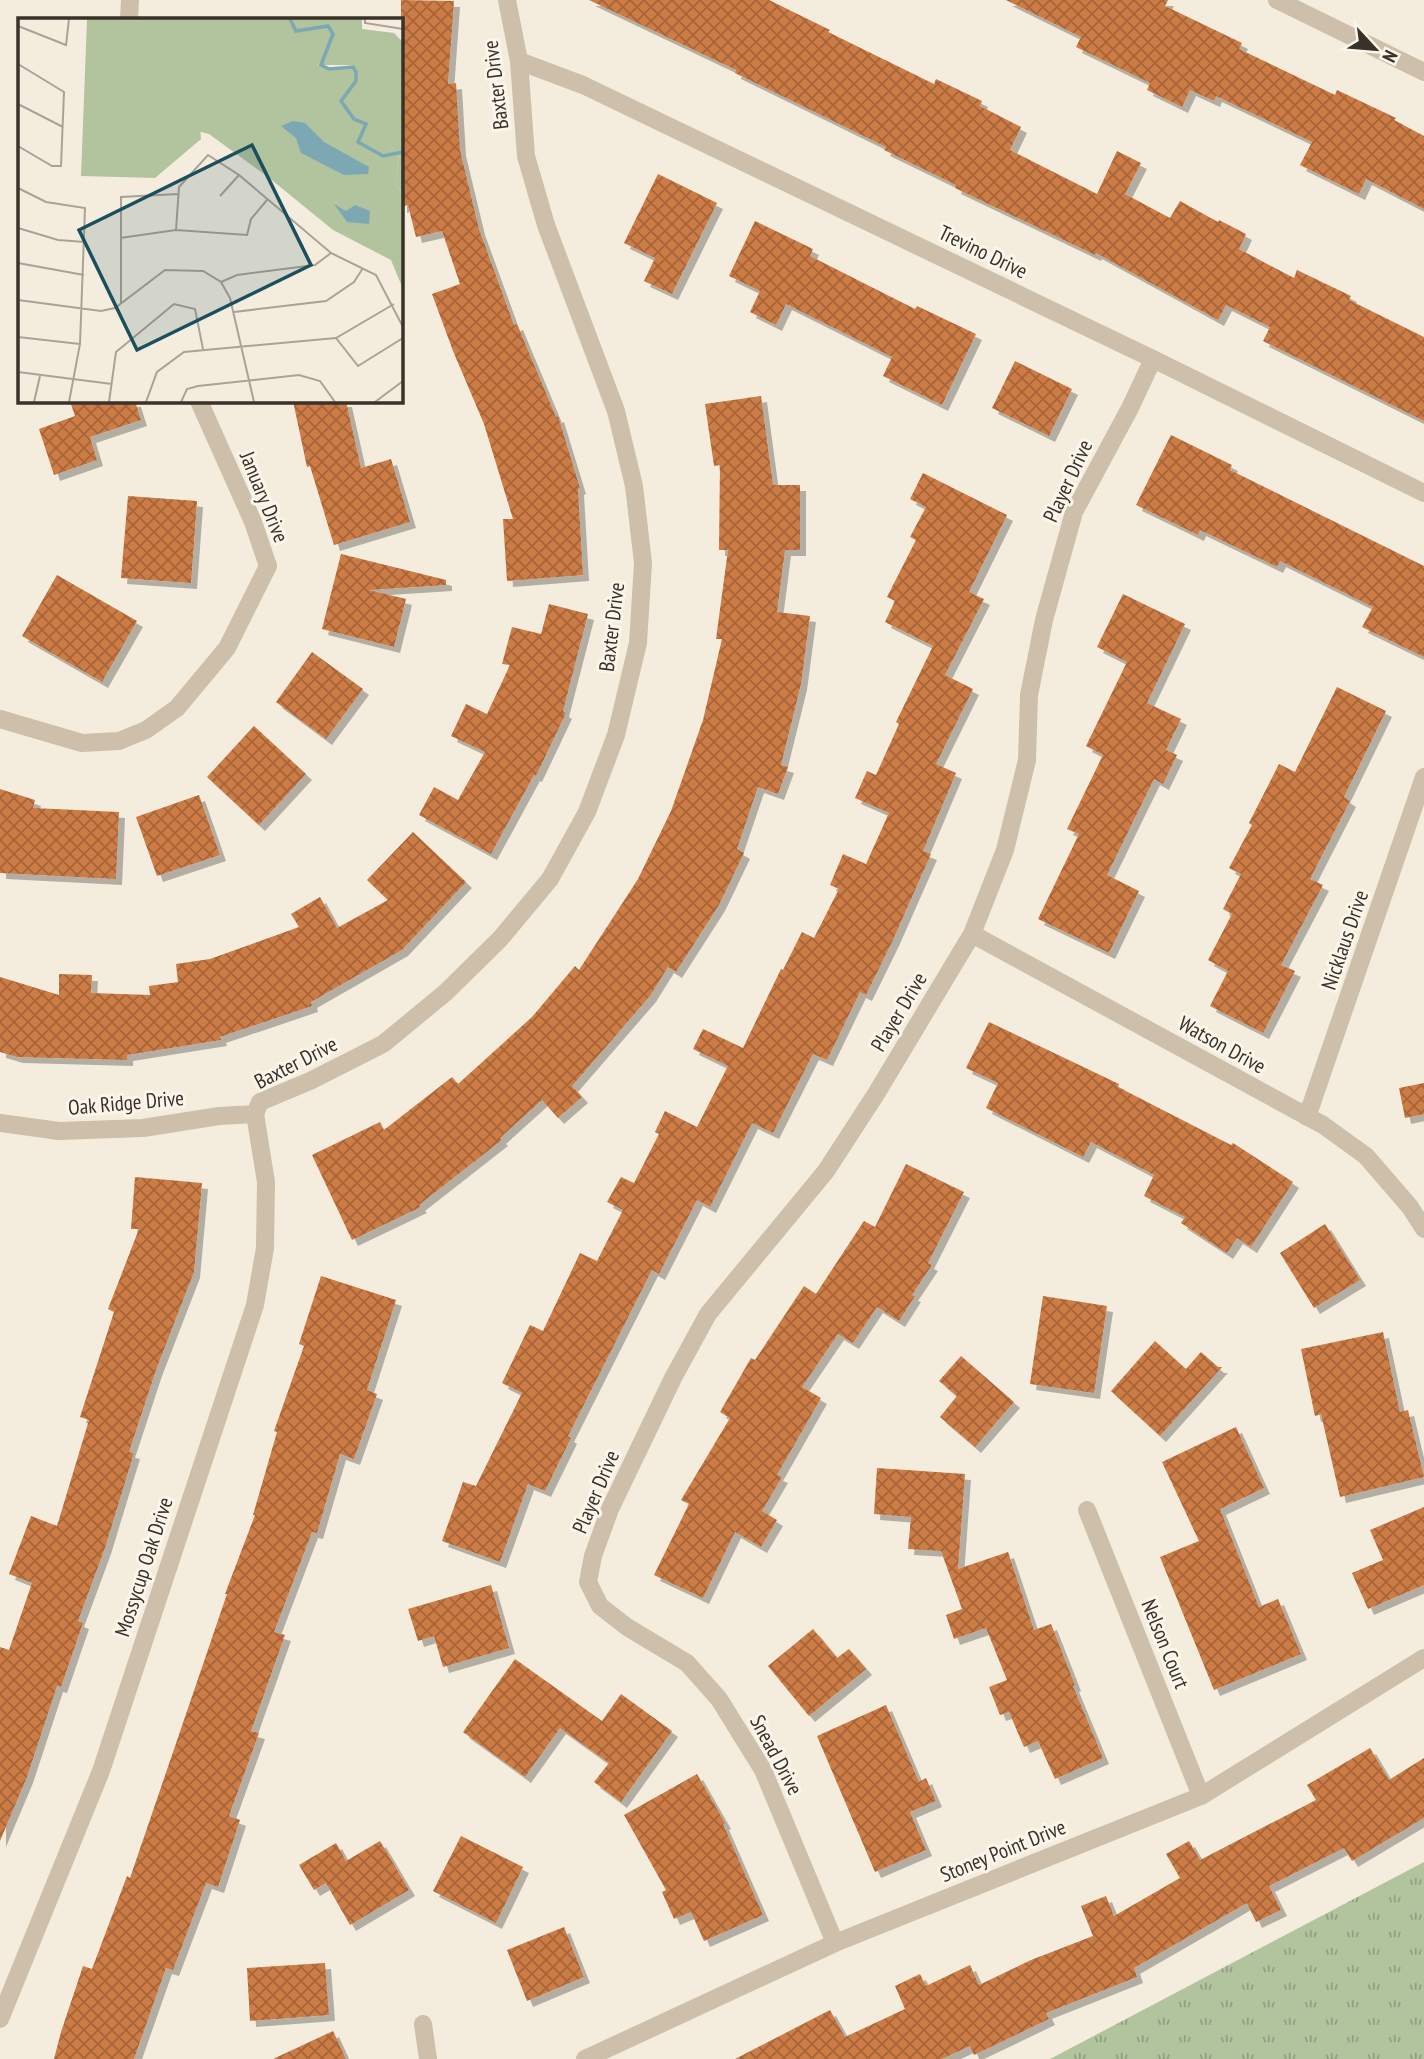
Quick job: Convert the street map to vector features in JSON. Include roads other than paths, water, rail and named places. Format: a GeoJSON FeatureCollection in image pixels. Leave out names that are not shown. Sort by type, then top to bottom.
{"type":"FeatureCollection","features":[{"type":"Feature","properties":{"kind":"street"},"geometry":{"type":"LineString","coordinates":[[130,0],[130,18]]}},
{"type":"Feature","properties":{"kind":"street","name":"Baxter Drive"},"geometry":{"type":"LineString","coordinates":[[255,1114],[260,1102],[310,1081],[383,1044],[445,993],[500,940],[550,878],[587,812],[616,735],[638,643],[643,563],[634,486],[616,411],[546,225],[526,156],[519,61],[507,0]]}},
{"type":"Feature","properties":{"kind":"street"},"geometry":{"type":"LineString","coordinates":[[1281,1],[1424,72]]}},
{"type":"Feature","properties":{"kind":"street","name":"Trevino Drive"},"geometry":{"type":"LineString","coordinates":[[519,61],[583,85],[1153,359],[1424,493]]}},
{"type":"Feature","properties":{"kind":"street","name":"Player Drive"},"geometry":{"type":"LineString","coordinates":[[627,1627],[600,1606],[588,1582],[593,1556],[610,1508],[673,1378],[708,1314],[826,1171],[876,1094],[972,934],[1005,850],[1027,760],[1028,695],[1044,620],[1074,512],[1153,359]]}},
{"type":"Feature","properties":{"kind":"street","name":"January Drive"},"geometry":{"type":"LineString","coordinates":[[0,719],[82,743],[119,741],[146,730],[177,708],[227,648],[268,566],[253,522],[199,402]]}},
{"type":"Feature","properties":{"kind":"street","name":"Nicklaus Drive"},"geometry":{"type":"LineString","coordinates":[[1307,1117],[1424,777]]}},
{"type":"Feature","properties":{"kind":"street","name":"Watson Drive"},"geometry":{"type":"LineString","coordinates":[[972,934],[1323,1125],[1366,1156],[1410,1207],[1424,1228]]}},
{"type":"Feature","properties":{"kind":"street","name":"Oak Ridge Drive"},"geometry":{"type":"LineString","coordinates":[[0,1123],[59,1131],[143,1128],[219,1116],[255,1114]]}},
{"type":"Feature","properties":{"kind":"street","name":"Mossycup Oak Drive"},"geometry":{"type":"LineString","coordinates":[[0,2019],[101,1772],[255,1305],[265,1248],[266,1182],[255,1114]]}},
{"type":"Feature","properties":{"kind":"street","name":"Nelson Court"},"geometry":{"type":"LineString","coordinates":[[1087,1510],[1201,1796]]}},
{"type":"Feature","properties":{"kind":"street","name":"Snead Drive"},"geometry":{"type":"LineString","coordinates":[[627,1627],[687,1663],[719,1699],[763,1770],[835,1943]]}},
{"type":"Feature","properties":{"kind":"street","name":"Stoney Point Drive"},"geometry":{"type":"LineString","coordinates":[[584,2059],[835,1943],[1201,1796],[1424,1658]]}},
{"type":"Feature","properties":{"kind":"street"},"geometry":{"type":"LineString","coordinates":[[423,2024],[428,2059]]}}]}
